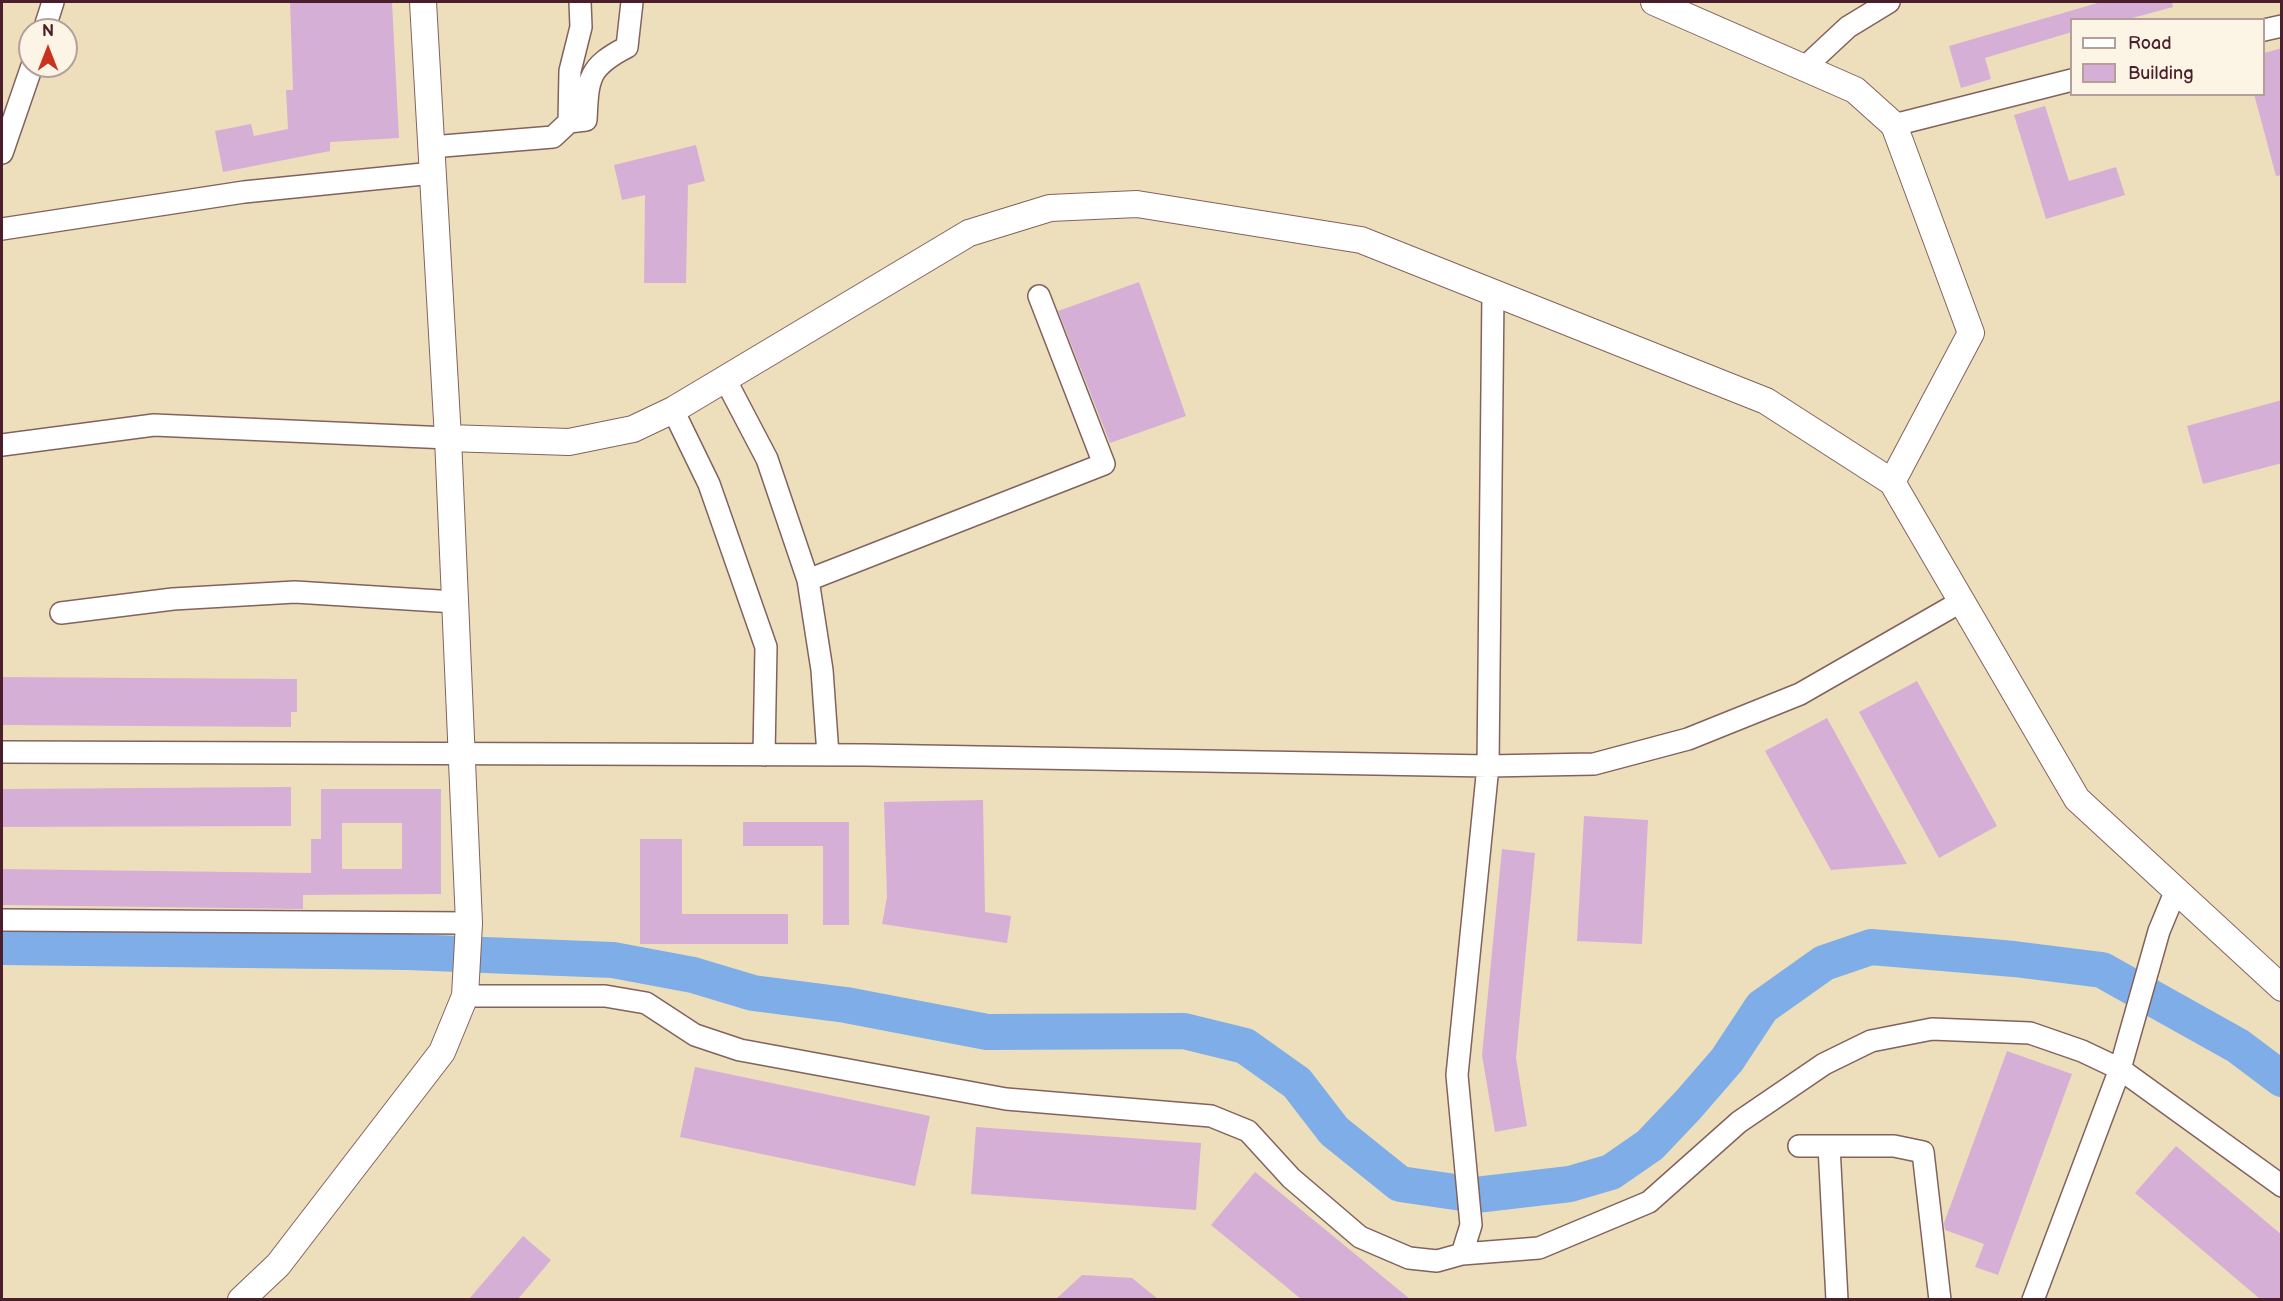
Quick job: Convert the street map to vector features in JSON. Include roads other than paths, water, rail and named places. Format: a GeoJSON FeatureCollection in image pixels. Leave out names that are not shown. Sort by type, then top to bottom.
{"type":"FeatureCollection","features":[{"type":"Feature","properties":{"kind":"main road"},"geometry":{"type":"LineString","coordinates":[[241,1299],[278,1265],[442,1052],[466,983],[469,929],[448,438],[423,2]]}},
{"type":"Feature","properties":{"kind":"main road"},"geometry":{"type":"LineString","coordinates":[[1654,2],[1855,90],[1894,125],[1971,333],[1892,482]]}},
{"type":"Feature","properties":{"kind":"main road"},"geometry":{"type":"LineString","coordinates":[[448,438],[569,442],[633,429],[673,410],[969,234],[1050,208],[1137,204],[1361,240],[1766,401],[1892,482],[2077,799],[2282,988]]}},
{"type":"Feature","properties":{"kind":"street"},"geometry":{"type":"LineString","coordinates":[[48,18],[53,2]]}},
{"type":"Feature","properties":{"kind":"street"},"geometry":{"type":"LineString","coordinates":[[569,122],[570,71],[581,27],[580,2]]}},
{"type":"Feature","properties":{"kind":"street"},"geometry":{"type":"LineString","coordinates":[[431,147],[553,137],[569,122],[586,120],[588,82],[605,59],[627,48],[632,2]]}},
{"type":"Feature","properties":{"kind":"street"},"geometry":{"type":"LineString","coordinates":[[1804,68],[1848,27],[1889,2]]}},
{"type":"Feature","properties":{"kind":"street"},"geometry":{"type":"LineString","coordinates":[[2265,30],[2282,26]]}},
{"type":"Feature","properties":{"kind":"street"},"geometry":{"type":"LineString","coordinates":[[2,153],[28,78]]}},
{"type":"Feature","properties":{"kind":"street"},"geometry":{"type":"LineString","coordinates":[[1894,125],[2070,81]]}},
{"type":"Feature","properties":{"kind":"street"},"geometry":{"type":"LineString","coordinates":[[2,229],[244,192],[433,173]]}},
{"type":"Feature","properties":{"kind":"street"},"geometry":{"type":"LineString","coordinates":[[1462,1254],[1471,1224],[1457,1075],[1488,766],[1493,292]]}},
{"type":"Feature","properties":{"kind":"street"},"geometry":{"type":"LineString","coordinates":[[808,580],[1104,464],[1039,296]]}},
{"type":"Feature","properties":{"kind":"street"},"geometry":{"type":"LineString","coordinates":[[725,379],[767,459],[808,580],[822,670],[828,755]]}},
{"type":"Feature","properties":{"kind":"street"},"geometry":{"type":"LineString","coordinates":[[673,410],[709,484],[766,647],[764,755]]}},
{"type":"Feature","properties":{"kind":"street"},"geometry":{"type":"LineString","coordinates":[[2,445],[154,425],[448,438]]}},
{"type":"Feature","properties":{"kind":"street"},"geometry":{"type":"LineString","coordinates":[[61,613],[174,599],[295,592],[455,602]]}},
{"type":"Feature","properties":{"kind":"street"},"geometry":{"type":"LineString","coordinates":[[2,752],[828,755],[1488,766],[1594,764],[1688,739],[1800,694],[1962,601]]}},
{"type":"Feature","properties":{"kind":"street"},"geometry":{"type":"LineString","coordinates":[[2033,1299],[2120,1069],[2129,1030],[2159,931],[2176,890]]}},
{"type":"Feature","properties":{"kind":"street"},"geometry":{"type":"LineString","coordinates":[[2,920],[469,929]]}},
{"type":"Feature","properties":{"kind":"street"},"geometry":{"type":"LineString","coordinates":[[466,983],[605,996],[646,1003],[695,1035],[740,1050],[1006,1099],[1211,1116],[1248,1131],[1291,1178],[1360,1237],[1409,1258],[1437,1261],[1462,1254],[1539,1248],[1650,1202],[1739,1122],[1824,1064],[1871,1041],[1932,1029],[2030,1033],[2082,1051],[2120,1069],[2282,1186]]}},
{"type":"Feature","properties":{"kind":"street"},"geometry":{"type":"LineString","coordinates":[[1799,1146],[1894,1146],[1923,1152],[1940,1299]]}},
{"type":"Feature","properties":{"kind":"street"},"geometry":{"type":"LineString","coordinates":[[1829,1146],[1837,1299]]}},
{"type":"Feature","properties":{"kind":"waterway"},"geometry":{"type":"LineString","coordinates":[[2,947],[408,952],[613,960],[693,975],[753,993],[846,1005],[987,1032],[1184,1031],[1245,1046],[1297,1083],[1334,1131],[1400,1184],[1476,1195],[1570,1184],[1611,1172],[1650,1145],[1688,1105],[1727,1060],[1762,1007],[1824,963],[1871,947],[2014,959],[2102,970],[2238,1046],[2282,1079]]}}]}
